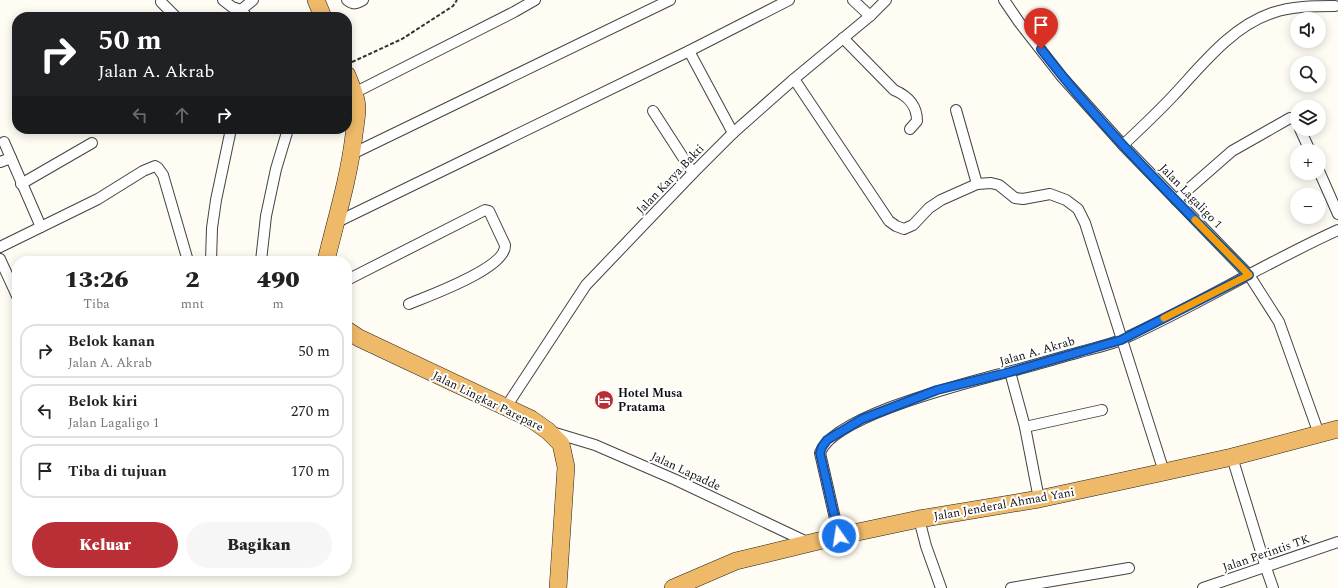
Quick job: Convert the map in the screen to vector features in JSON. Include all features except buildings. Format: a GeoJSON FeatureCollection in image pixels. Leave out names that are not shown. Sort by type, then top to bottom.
{"type":"FeatureCollection","features":[{"type":"Feature","properties":{"kind":"highway"},"geometry":{"type":"LineString","coordinates":[[316,0],[321,12]]}},
{"type":"Feature","properties":{"kind":"highway"},"geometry":{"type":"LineString","coordinates":[[327,256],[337,222],[352,154],[357,107],[352,88]]}},
{"type":"Feature","properties":{"kind":"highway","name":"Jalan Lingkar Parepare"},"geometry":{"type":"LineString","coordinates":[[352,333],[531,419],[548,431],[561,444],[566,467],[558,588]]}},
{"type":"Feature","properties":{"kind":"highway","name":"Jalan Jenderal Ahmad Yani"},"geometry":{"type":"LineString","coordinates":[[674,588],[736,561],[809,543],[919,519],[1039,499],[1232,457],[1338,429]]}},
{"type":"Feature","properties":{"kind":"street"},"geometry":{"type":"LineString","coordinates":[[223,0],[242,12]]}},
{"type":"Feature","properties":{"kind":"street"},"geometry":{"type":"LineString","coordinates":[[245,12],[253,0]]}},
{"type":"Feature","properties":{"kind":"street"},"geometry":{"type":"LineString","coordinates":[[347,0],[352,4],[355,4],[363,0]]}},
{"type":"Feature","properties":{"kind":"street"},"geometry":{"type":"LineString","coordinates":[[354,93],[535,0]]}},
{"type":"Feature","properties":{"kind":"street"},"geometry":{"type":"LineString","coordinates":[[352,154],[670,0]]}},
{"type":"Feature","properties":{"kind":"street"},"geometry":{"type":"LineString","coordinates":[[337,222],[689,51],[789,0]]}},
{"type":"Feature","properties":{"kind":"street"},"geometry":{"type":"LineString","coordinates":[[853,0],[870,16]]}},
{"type":"Feature","properties":{"kind":"street","name":"Jalan Karya Bakti"},"geometry":{"type":"LineString","coordinates":[[506,407],[586,286],[733,133],[794,79],[870,16],[886,0]]}},
{"type":"Feature","properties":{"kind":"street","name":"Jalan Lagaligo 1"},"geometry":{"type":"LineString","coordinates":[[1004,0],[1019,22],[1062,76],[1123,146],[1249,275],[1279,322],[1319,434]]}},
{"type":"Feature","properties":{"kind":"street"},"geometry":{"type":"LineString","coordinates":[[161,2],[171,12]]}},
{"type":"Feature","properties":{"kind":"street"},"geometry":{"type":"LineString","coordinates":[[1123,146],[1217,49],[1248,23],[1273,13],[1303,6],[1335,6]]}},
{"type":"Feature","properties":{"kind":"street"},"geometry":{"type":"LineString","coordinates":[[843,38],[894,90],[901,93],[912,102],[917,114],[917,121],[910,128]]}},
{"type":"Feature","properties":{"kind":"street"},"geometry":{"type":"LineString","coordinates":[[689,51],[733,133]]}},
{"type":"Feature","properties":{"kind":"street"},"geometry":{"type":"LineString","coordinates":[[794,79],[889,221],[896,226],[904,229],[913,225],[929,208],[941,200],[977,184],[991,182],[1000,185],[1014,198],[1023,199],[1050,194],[1066,200],[1078,209],[1085,223],[1164,472]]}},
{"type":"Feature","properties":{"kind":"street"},"geometry":{"type":"LineString","coordinates":[[956,110],[977,184]]}},
{"type":"Feature","properties":{"kind":"street"},"geometry":{"type":"LineString","coordinates":[[653,111],[693,173]]}},
{"type":"Feature","properties":{"kind":"street"},"geometry":{"type":"LineString","coordinates":[[1176,200],[1232,151],[1290,118]]}},
{"type":"Feature","properties":{"kind":"street"},"geometry":{"type":"LineString","coordinates":[[211,256],[212,228],[216,200],[230,134]]}},
{"type":"Feature","properties":{"kind":"street"},"geometry":{"type":"LineString","coordinates":[[262,256],[266,216],[276,169],[286,134]]}},
{"type":"Feature","properties":{"kind":"street"},"geometry":{"type":"LineString","coordinates":[[4,142],[41,227]]}},
{"type":"Feature","properties":{"kind":"street"},"geometry":{"type":"LineString","coordinates":[[21,184],[92,143]]}},
{"type":"Feature","properties":{"kind":"street"},"geometry":{"type":"LineString","coordinates":[[0,162],[10,158]]}},
{"type":"Feature","properties":{"kind":"street"},"geometry":{"type":"LineString","coordinates":[[0,247],[98,199],[139,173],[154,166],[158,168],[163,175],[187,256]]}},
{"type":"Feature","properties":{"kind":"street"},"geometry":{"type":"LineString","coordinates":[[1323,180],[1338,214]]}},
{"type":"Feature","properties":{"kind":"street"},"geometry":{"type":"LineString","coordinates":[[352,277],[483,210],[489,211],[505,245],[506,249],[503,255],[492,265],[458,283],[409,304]]}},
{"type":"Feature","properties":{"kind":"street","name":"Jalan A. Akrab"},"geometry":{"type":"LineString","coordinates":[[839,536],[820,453],[827,440],[862,419],[937,390],[1010,372],[1121,340],[1338,230]]}},
{"type":"Feature","properties":{"kind":"street"},"geometry":{"type":"LineString","coordinates":[[0,260],[12,285]]}},
{"type":"Feature","properties":{"kind":"street"},"geometry":{"type":"LineString","coordinates":[[1010,372],[1025,427],[1039,499]]}},
{"type":"Feature","properties":{"kind":"street"},"geometry":{"type":"LineString","coordinates":[[1025,427],[1102,410]]}},
{"type":"Feature","properties":{"kind":"street","name":"Jalan Lapadde"},"geometry":{"type":"LineString","coordinates":[[548,431],[595,444],[676,480],[809,543]]}},
{"type":"Feature","properties":{"kind":"street"},"geometry":{"type":"LineString","coordinates":[[1232,457],[1266,568],[1274,588]]}},
{"type":"Feature","properties":{"kind":"street"},"geometry":{"type":"LineString","coordinates":[[919,519],[926,546],[941,588]]}},
{"type":"Feature","properties":{"kind":"street","name":"Jalan Perintis TK"},"geometry":{"type":"LineString","coordinates":[[1203,588],[1266,568],[1338,542]]}},
{"type":"Feature","properties":{"kind":"street"},"geometry":{"type":"LineString","coordinates":[[1012,588],[1129,568]]}},
{"type":"Feature","properties":{"kind":"path"},"geometry":{"type":"LineString","coordinates":[[352,61],[372,54],[402,39],[453,6],[457,0]]}},
{"type":"Feature","properties":{"kind":"slow traffic"},"geometry":{"type":"LineString","coordinates":[[1164,318],[1249,275],[1195,220]]}},
{"type":"Feature","properties":{"kind":"place","name":"Hotel Musa Pratama"},"geometry":{"type":"Point","coordinates":[604,400]}},
{"type":"Feature","properties":{"kind":"route"},"geometry":{"type":"LineString","coordinates":[[839,536],[820,453],[827,440],[838,432],[862,419],[937,390],[1010,372],[1121,340],[1249,275],[1123,146],[1062,76],[1041,49]]}}]}
